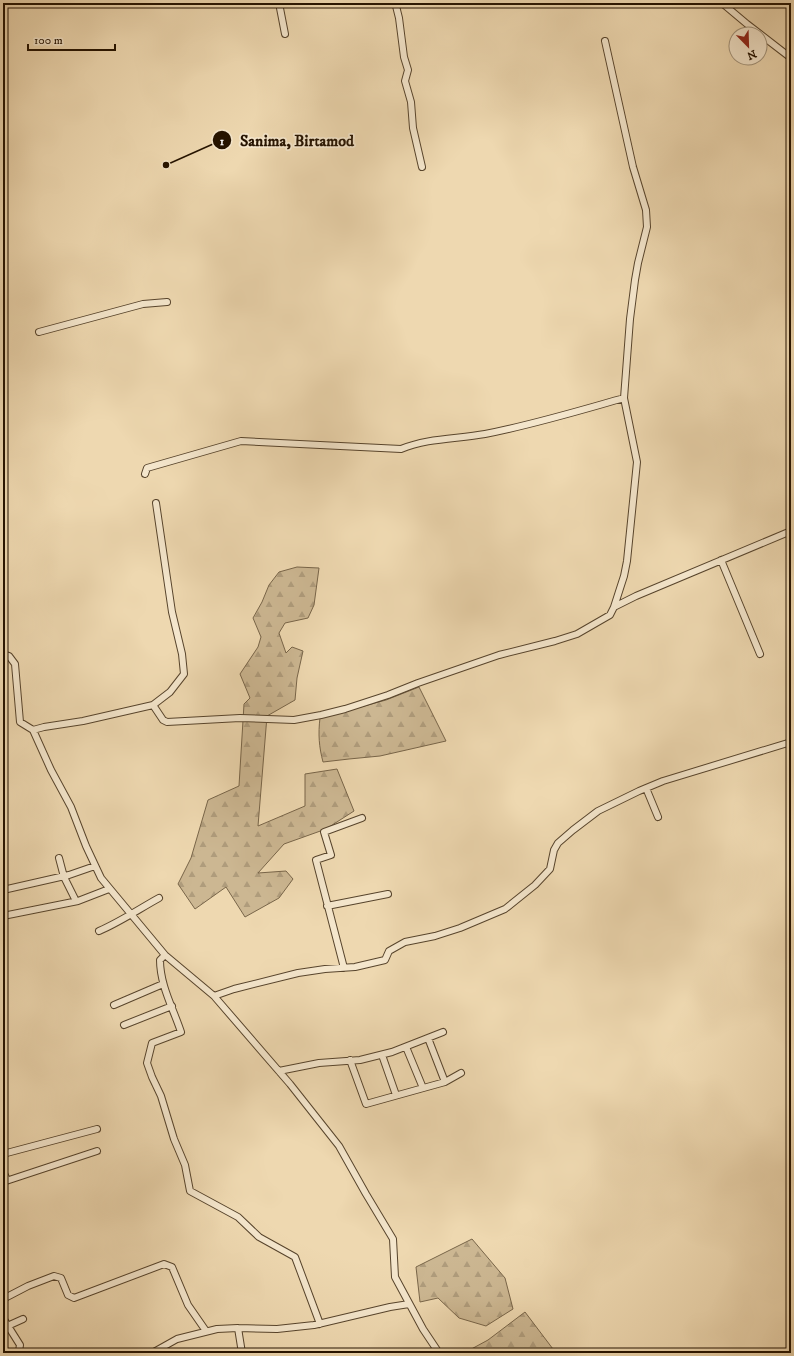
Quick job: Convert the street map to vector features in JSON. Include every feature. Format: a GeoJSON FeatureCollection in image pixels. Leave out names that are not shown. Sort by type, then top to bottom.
{"type":"FeatureCollection","features":[{"type":"Feature","properties":{"kind":"street"},"geometry":{"type":"LineString","coordinates":[[279,3],[285,34]]}},
{"type":"Feature","properties":{"kind":"street"},"geometry":{"type":"LineString","coordinates":[[399,3],[396,6],[404,57],[408,70],[405,81],[411,102],[413,128],[422,167]]}},
{"type":"Feature","properties":{"kind":"street"},"geometry":{"type":"LineString","coordinates":[[722,3],[791,58]]}},
{"type":"Feature","properties":{"kind":"street"},"geometry":{"type":"LineString","coordinates":[[153,705],[166,722],[240,718],[294,720],[321,715],[388,695],[499,655],[577,634],[610,615],[624,576],[627,561],[637,462],[624,398],[630,319],[635,280],[647,227],[646,210],[632,161],[605,41]]}},
{"type":"Feature","properties":{"kind":"street"},"geometry":{"type":"LineString","coordinates":[[39,332],[143,304],[167,302]]}},
{"type":"Feature","properties":{"kind":"street"},"geometry":{"type":"LineString","coordinates":[[145,474],[148,468],[241,441],[401,449],[414,443],[484,434],[527,425],[624,398]]}},
{"type":"Feature","properties":{"kind":"street"},"geometry":{"type":"LineString","coordinates":[[33,730],[83,721],[153,705],[170,692],[184,674],[182,654],[172,612],[156,503]]}},
{"type":"Feature","properties":{"kind":"street"},"geometry":{"type":"LineString","coordinates":[[614,607],[720,560],[791,531]]}},
{"type":"Feature","properties":{"kind":"street"},"geometry":{"type":"LineString","coordinates":[[720,560],[760,654]]}},
{"type":"Feature","properties":{"kind":"street"},"geometry":{"type":"LineString","coordinates":[[3,654],[9,656],[15,664],[20,722],[33,730],[51,770],[71,807],[101,878],[165,955],[214,996],[279,1071],[339,1146],[392,1239],[395,1278],[439,1353]]}},
{"type":"Feature","properties":{"kind":"street"},"geometry":{"type":"LineString","coordinates":[[214,996],[234,989],[292,975],[325,969],[354,967],[385,960],[389,951],[405,942],[435,936],[454,930],[506,909],[535,885],[550,869],[554,850],[558,843],[598,811],[663,781],[791,742]]}},
{"type":"Feature","properties":{"kind":"street"},"geometry":{"type":"LineString","coordinates":[[646,788],[658,817]]}},
{"type":"Feature","properties":{"kind":"street"},"geometry":{"type":"LineString","coordinates":[[344,968],[316,860],[331,855],[324,832],[362,818]]}},
{"type":"Feature","properties":{"kind":"street"},"geometry":{"type":"LineString","coordinates":[[59,858],[64,876],[76,901]]}},
{"type":"Feature","properties":{"kind":"street"},"geometry":{"type":"LineString","coordinates":[[3,890],[64,876],[95,866]]}},
{"type":"Feature","properties":{"kind":"street"},"geometry":{"type":"LineString","coordinates":[[3,916],[76,901],[110,889]]}},
{"type":"Feature","properties":{"kind":"street"},"geometry":{"type":"LineString","coordinates":[[328,906],[388,894]]}},
{"type":"Feature","properties":{"kind":"street"},"geometry":{"type":"LineString","coordinates":[[99,931],[113,925],[159,898]]}},
{"type":"Feature","properties":{"kind":"street"},"geometry":{"type":"LineString","coordinates":[[165,955],[160,960],[160,971],[163,984],[181,1032],[152,1043],[147,1063],[161,1096],[174,1139],[185,1165],[190,1191],[238,1217],[259,1237],[294,1257],[320,1324]]}},
{"type":"Feature","properties":{"kind":"street"},"geometry":{"type":"LineString","coordinates":[[114,1005],[163,984]]}},
{"type":"Feature","properties":{"kind":"street"},"geometry":{"type":"LineString","coordinates":[[124,1025],[172,1006]]}},
{"type":"Feature","properties":{"kind":"street"},"geometry":{"type":"LineString","coordinates":[[279,1071],[319,1063],[350,1060],[382,1054],[406,1047],[444,1032]]}},
{"type":"Feature","properties":{"kind":"street"},"geometry":{"type":"LineString","coordinates":[[428,1038],[445,1082]]}},
{"type":"Feature","properties":{"kind":"street"},"geometry":{"type":"LineString","coordinates":[[406,1047],[423,1088]]}},
{"type":"Feature","properties":{"kind":"street"},"geometry":{"type":"LineString","coordinates":[[382,1054],[396,1095]]}},
{"type":"Feature","properties":{"kind":"street"},"geometry":{"type":"LineString","coordinates":[[350,1060],[366,1104],[445,1082],[462,1073]]}},
{"type":"Feature","properties":{"kind":"street"},"geometry":{"type":"LineString","coordinates":[[3,1154],[97,1129]]}},
{"type":"Feature","properties":{"kind":"street"},"geometry":{"type":"LineString","coordinates":[[3,1171],[5,1181],[97,1151]]}},
{"type":"Feature","properties":{"kind":"street"},"geometry":{"type":"LineString","coordinates":[[3,1299],[28,1286],[54,1276],[61,1278],[68,1295],[74,1298],[164,1264],[172,1267],[188,1305],[206,1332]]}},
{"type":"Feature","properties":{"kind":"street"},"geometry":{"type":"LineString","coordinates":[[152,1353],[177,1339],[217,1329],[277,1329],[320,1324],[390,1307],[409,1304]]}},
{"type":"Feature","properties":{"kind":"street"},"geometry":{"type":"LineString","coordinates":[[3,1318],[5,1327],[20,1345],[19,1351],[14,1353]]}},
{"type":"Feature","properties":{"kind":"street"},"geometry":{"type":"LineString","coordinates":[[5,1327],[23,1319]]}},
{"type":"Feature","properties":{"kind":"street"},"geometry":{"type":"LineString","coordinates":[[238,1328],[242,1353]]}},
{"type":"Feature","properties":{"kind":"green space"},"geometry":{"type":"Polygon","coordinates":[[[297,567],[319,568],[314,605],[308,618],[285,623],[279,633],[286,653],[292,647],[303,651],[297,678],[295,700],[267,716],[258,826],[305,806],[305,774],[337,769],[354,811],[326,829],[284,844],[258,873],[286,871],[293,879],[279,898],[245,917],[226,887],[195,909],[178,884],[191,858],[208,800],[239,786],[244,704],[250,698],[240,674],[258,647],[261,637],[253,618],[269,585],[279,572],[297,567]]]}},
{"type":"Feature","properties":{"kind":"green space"},"geometry":{"type":"Polygon","coordinates":[[[419,687],[446,741],[380,756],[323,762],[319,740],[320,718],[386,700],[419,687]]]}},
{"type":"Feature","properties":{"kind":"green space"},"geometry":{"type":"Polygon","coordinates":[[[472,1239],[505,1278],[513,1309],[486,1326],[459,1318],[438,1298],[420,1302],[416,1267],[472,1239]]]}},
{"type":"Feature","properties":{"kind":"green space"},"geometry":{"type":"Polygon","coordinates":[[[525,1312],[556,1353],[464,1353],[488,1340],[525,1312]]]}},
{"type":"Feature","properties":{"kind":"place","name":"Sanima, Birtamod"},"geometry":{"type":"Point","coordinates":[166,165]}}]}
